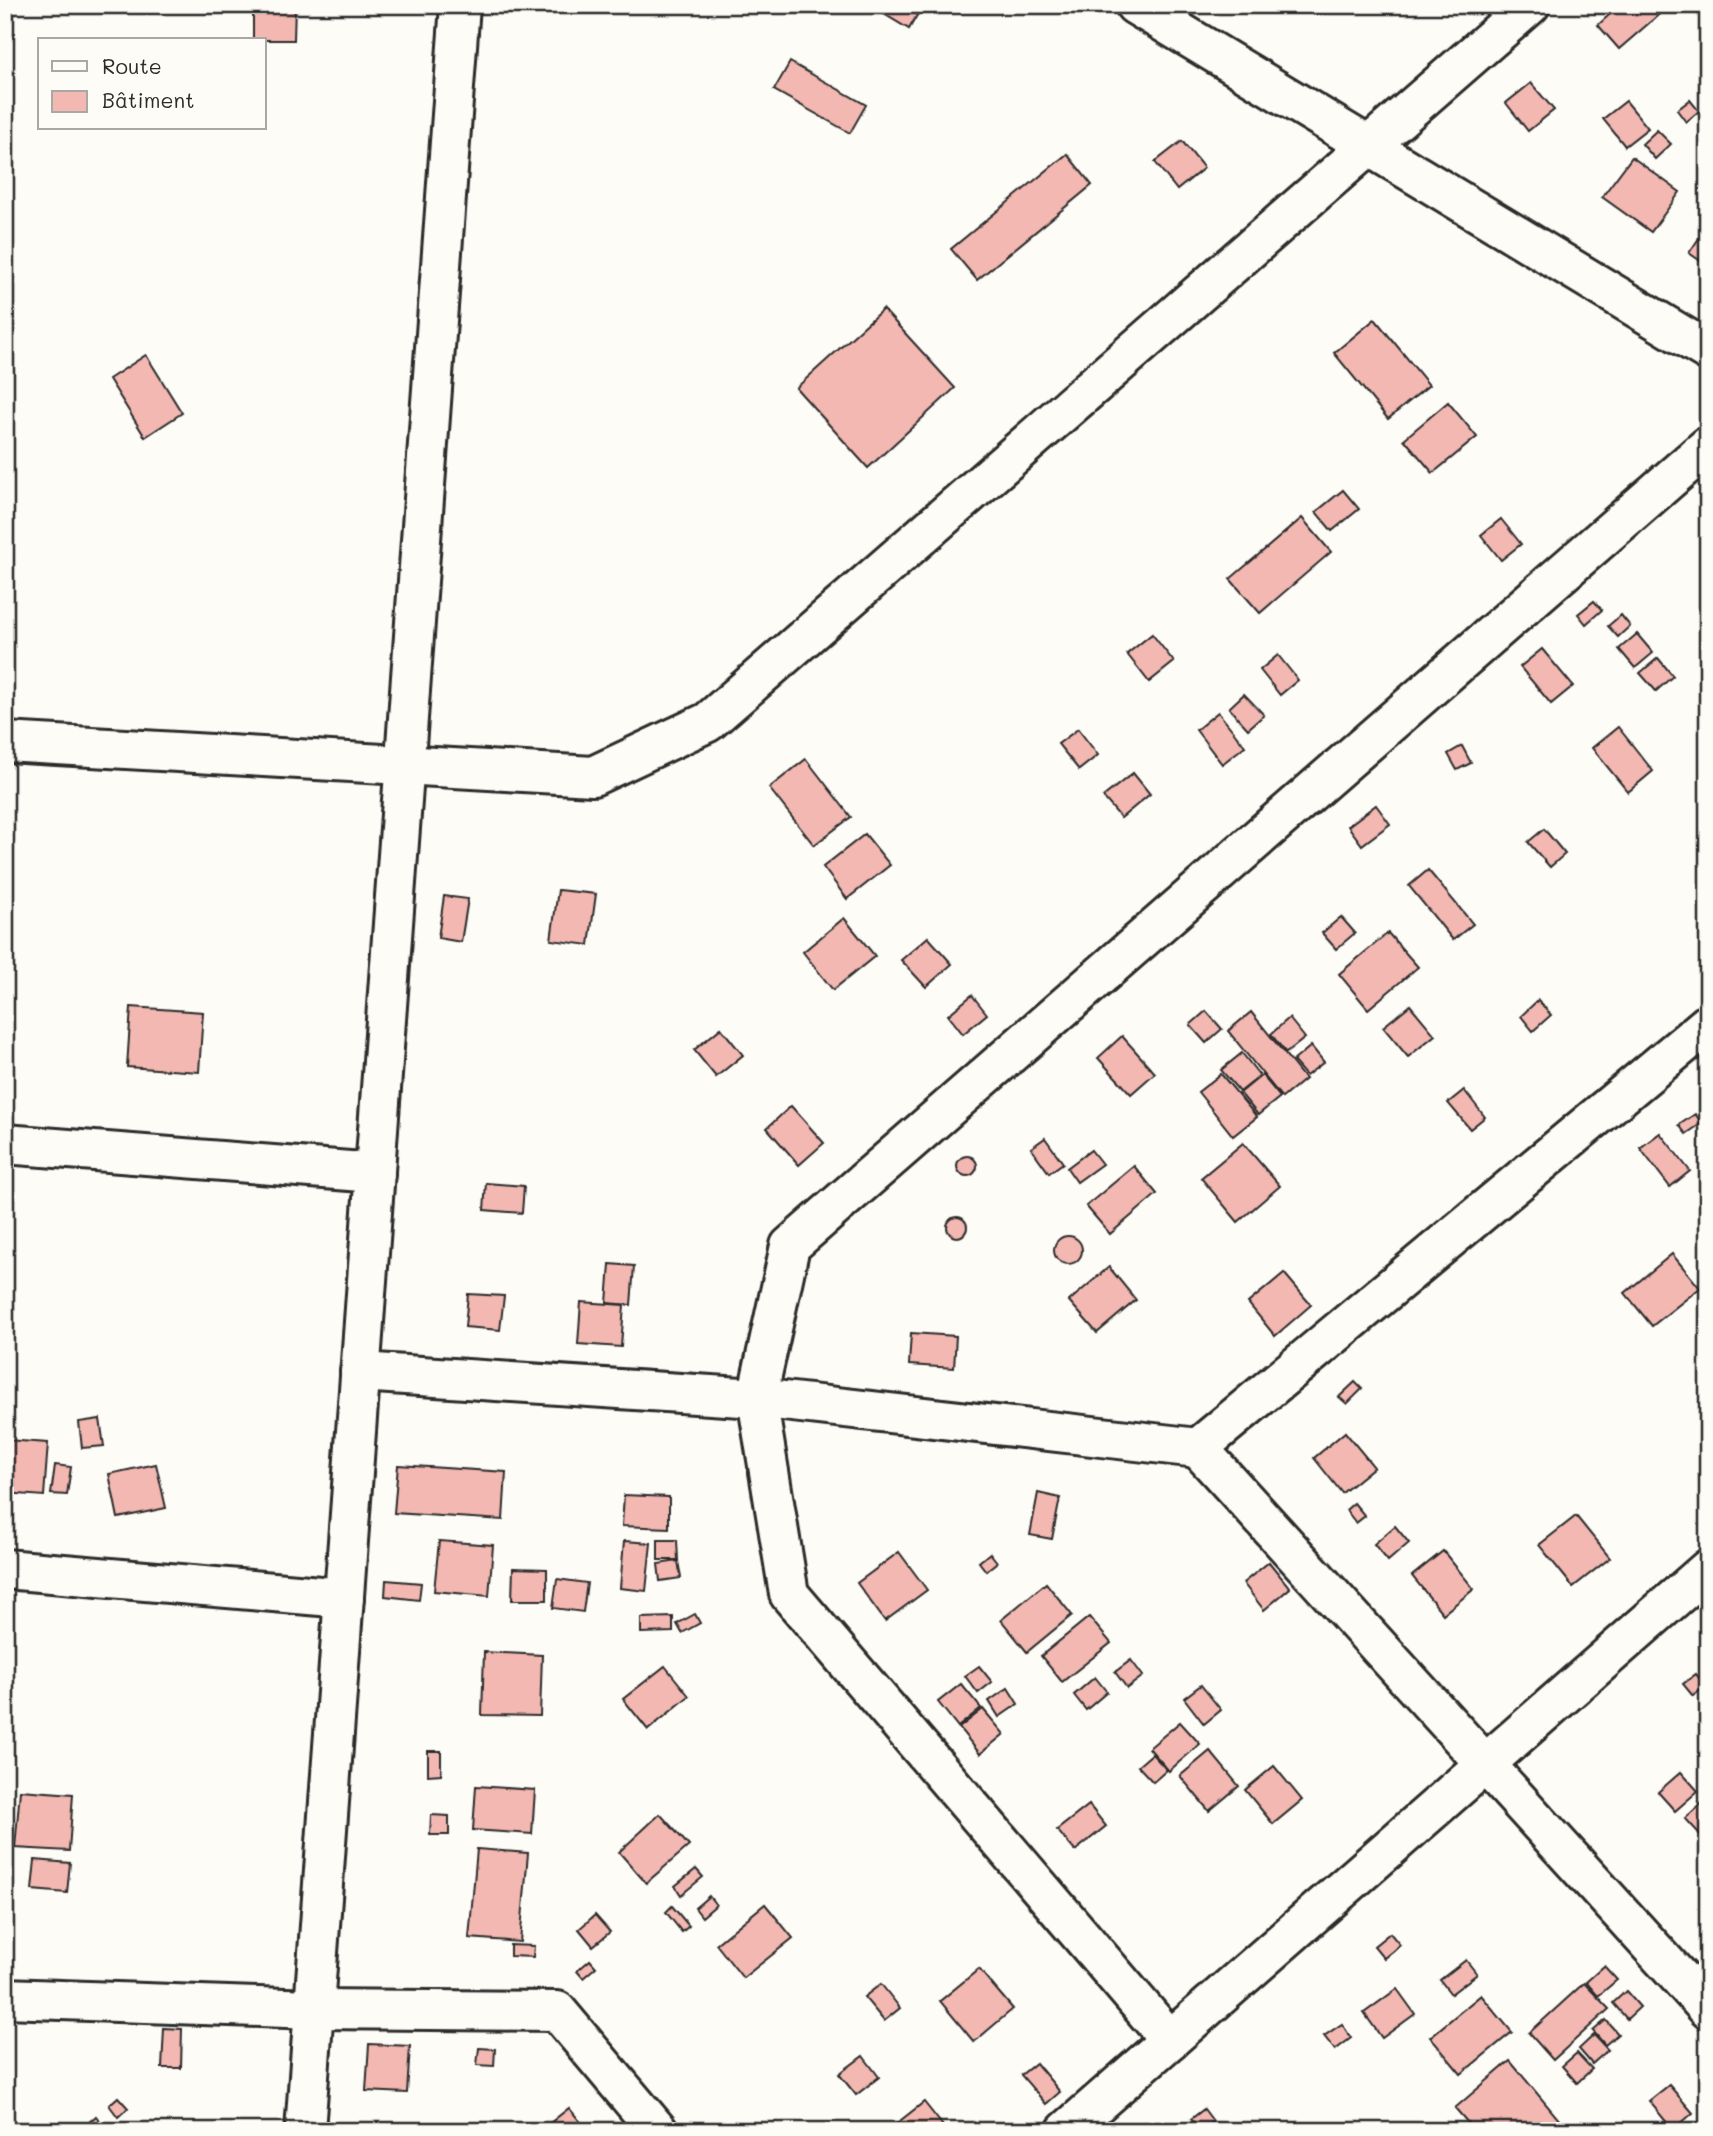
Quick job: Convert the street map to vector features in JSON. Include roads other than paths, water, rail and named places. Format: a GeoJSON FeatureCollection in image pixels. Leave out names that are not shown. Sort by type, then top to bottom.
{"type":"FeatureCollection","features":[{"type":"Feature","properties":{"kind":"street"},"geometry":{"type":"LineString","coordinates":[[304,2131],[460,5]]}},
{"type":"Feature","properties":{"kind":"street"},"geometry":{"type":"LineString","coordinates":[[1135,5],[1708,351]]}},
{"type":"Feature","properties":{"kind":"street"},"geometry":{"type":"LineString","coordinates":[[5,742],[593,776],[708,722],[1530,5]]}},
{"type":"Feature","properties":{"kind":"street"},"geometry":{"type":"LineString","coordinates":[[1170,2040],[789,1594],[757,1398],[790,1246],[1708,446]]}},
{"type":"Feature","properties":{"kind":"street"},"geometry":{"type":"LineString","coordinates":[[1198,1448],[1708,1024]]}},
{"type":"Feature","properties":{"kind":"street"},"geometry":{"type":"LineString","coordinates":[[5,1144],[374,1173]]}},
{"type":"Feature","properties":{"kind":"street"},"geometry":{"type":"LineString","coordinates":[[360,1372],[757,1398],[1198,1448],[1708,2009]]}},
{"type":"Feature","properties":{"kind":"street"},"geometry":{"type":"LineString","coordinates":[[5,1569],[344,1598]]}},
{"type":"Feature","properties":{"kind":"street"},"geometry":{"type":"LineString","coordinates":[[1066,2131],[1708,1569]]}},
{"type":"Feature","properties":{"kind":"street"},"geometry":{"type":"LineString","coordinates":[[5,1998],[313,2009],[557,2011],[658,2131]]}}]}
